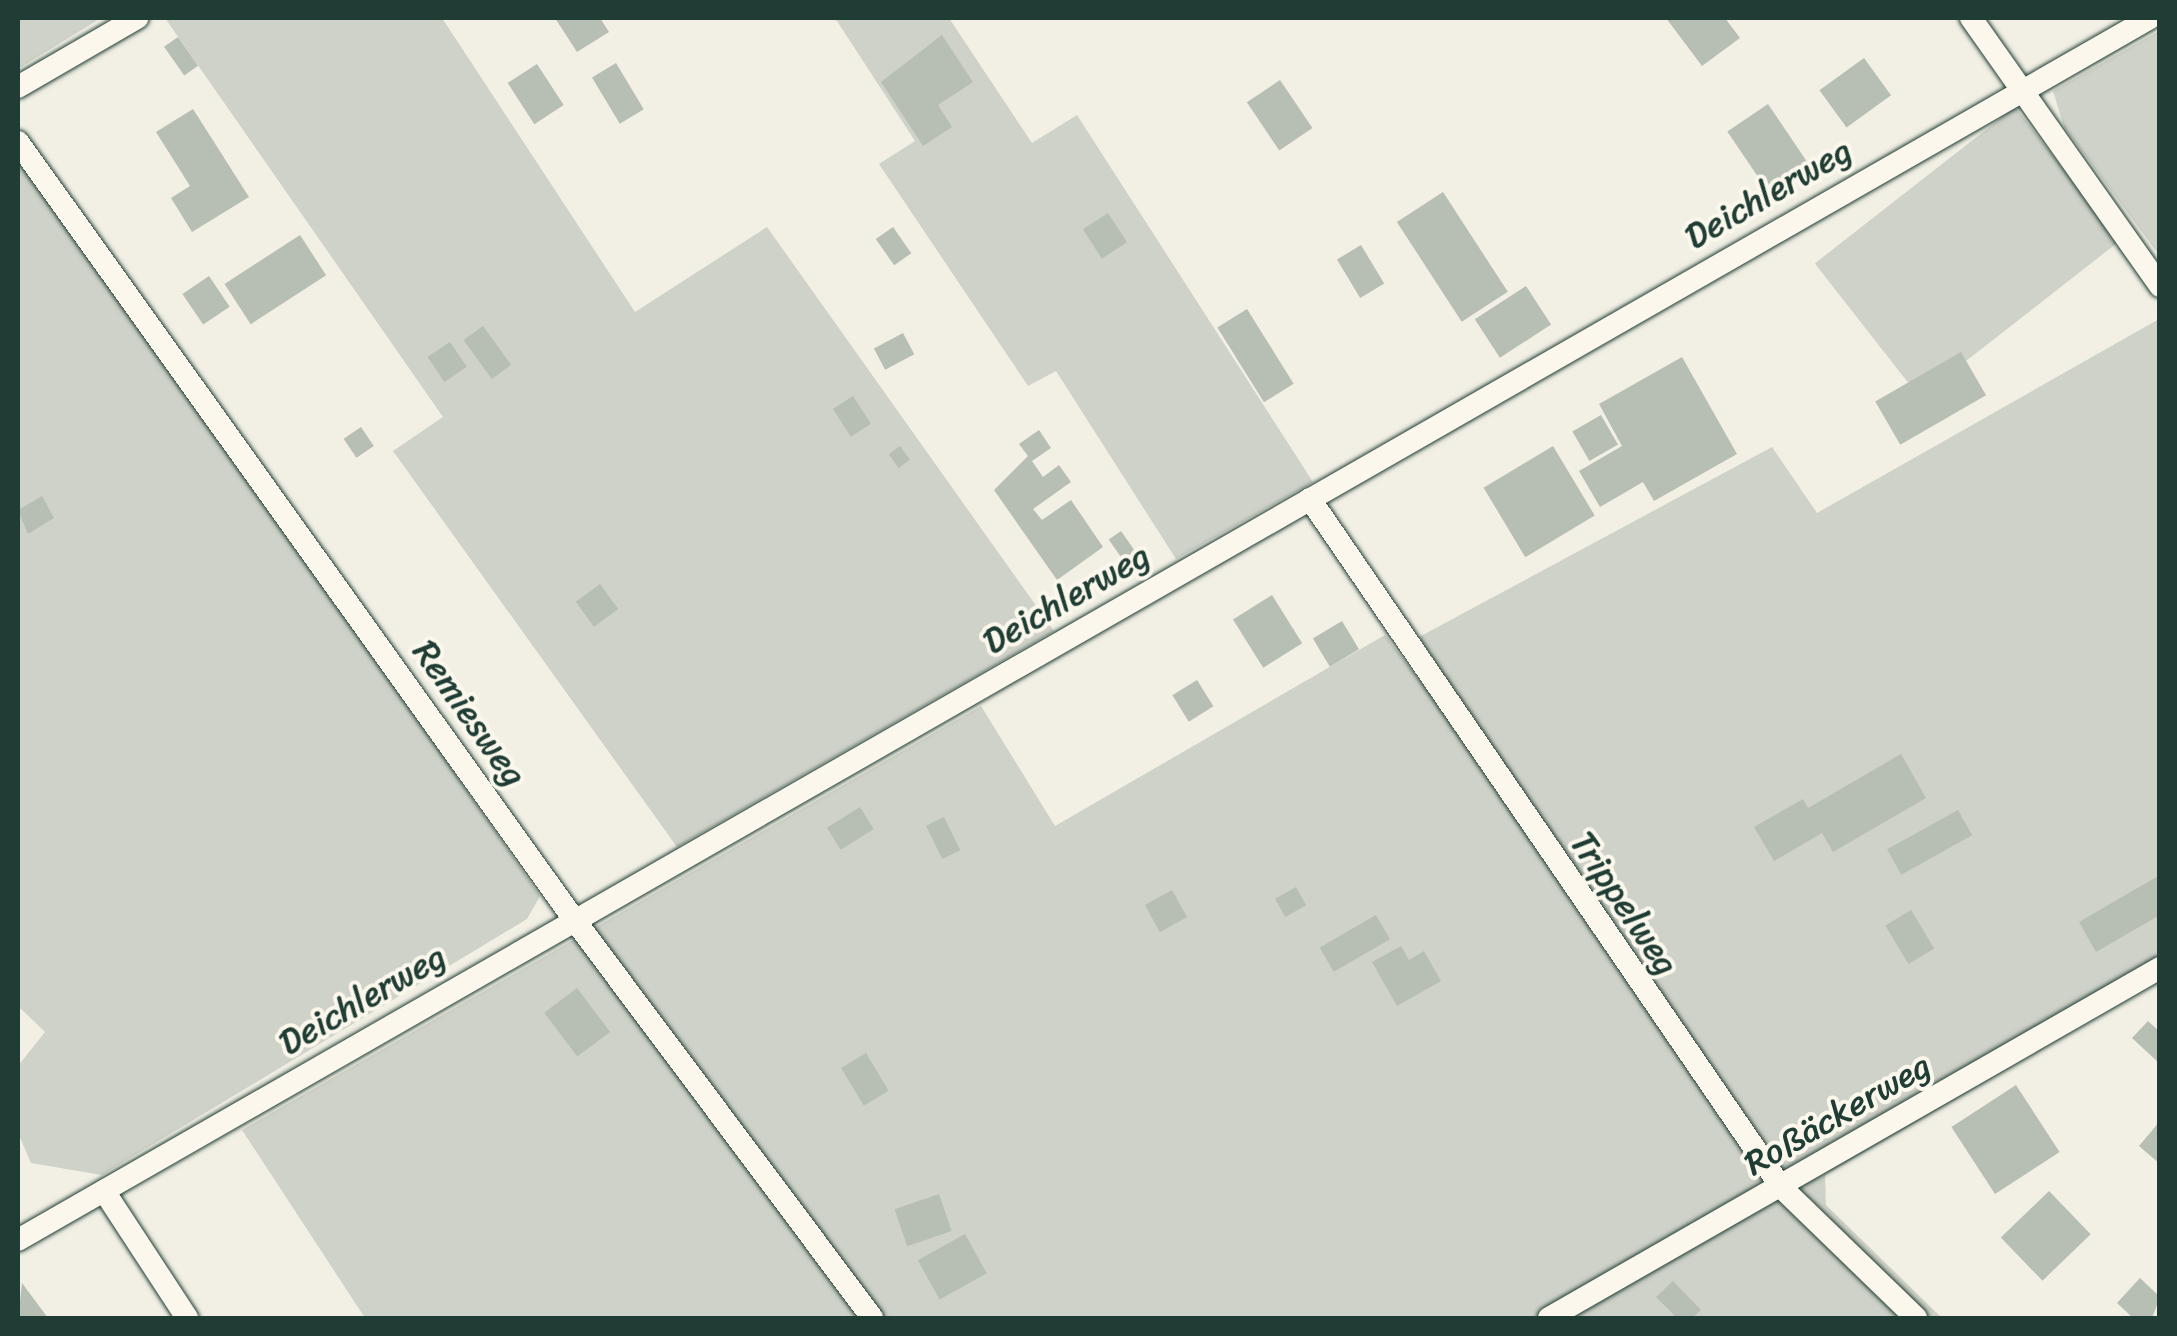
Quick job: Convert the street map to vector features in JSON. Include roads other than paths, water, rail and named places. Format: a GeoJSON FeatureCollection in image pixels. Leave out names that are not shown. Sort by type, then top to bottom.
{"type":"FeatureCollection","features":[{"type":"Feature","properties":{"kind":"lane"},"geometry":{"type":"LineString","coordinates":[[18,87],[137,18]]}},
{"type":"Feature","properties":{"kind":"lane"},"geometry":{"type":"LineString","coordinates":[[1972,18],[2017,90],[2160,286]]}},
{"type":"Feature","properties":{"kind":"lane","name":"Deichlerweg"},"geometry":{"type":"LineString","coordinates":[[18,1240],[2017,90],[2150,18]]}},
{"type":"Feature","properties":{"kind":"lane","name":"Remiesweg"},"geometry":{"type":"LineString","coordinates":[[18,142],[573,918],[872,1318]]}},
{"type":"Feature","properties":{"kind":"lane","name":"Trippelweg"},"geometry":{"type":"LineString","coordinates":[[1310,499],[1781,1187],[1916,1318]]}},
{"type":"Feature","properties":{"kind":"lane","name":"Roßäckerweg"},"geometry":{"type":"LineString","coordinates":[[1549,1318],[2160,968]]}},
{"type":"Feature","properties":{"kind":"lane"},"geometry":{"type":"LineString","coordinates":[[104,1191],[187,1318]]}}]}
